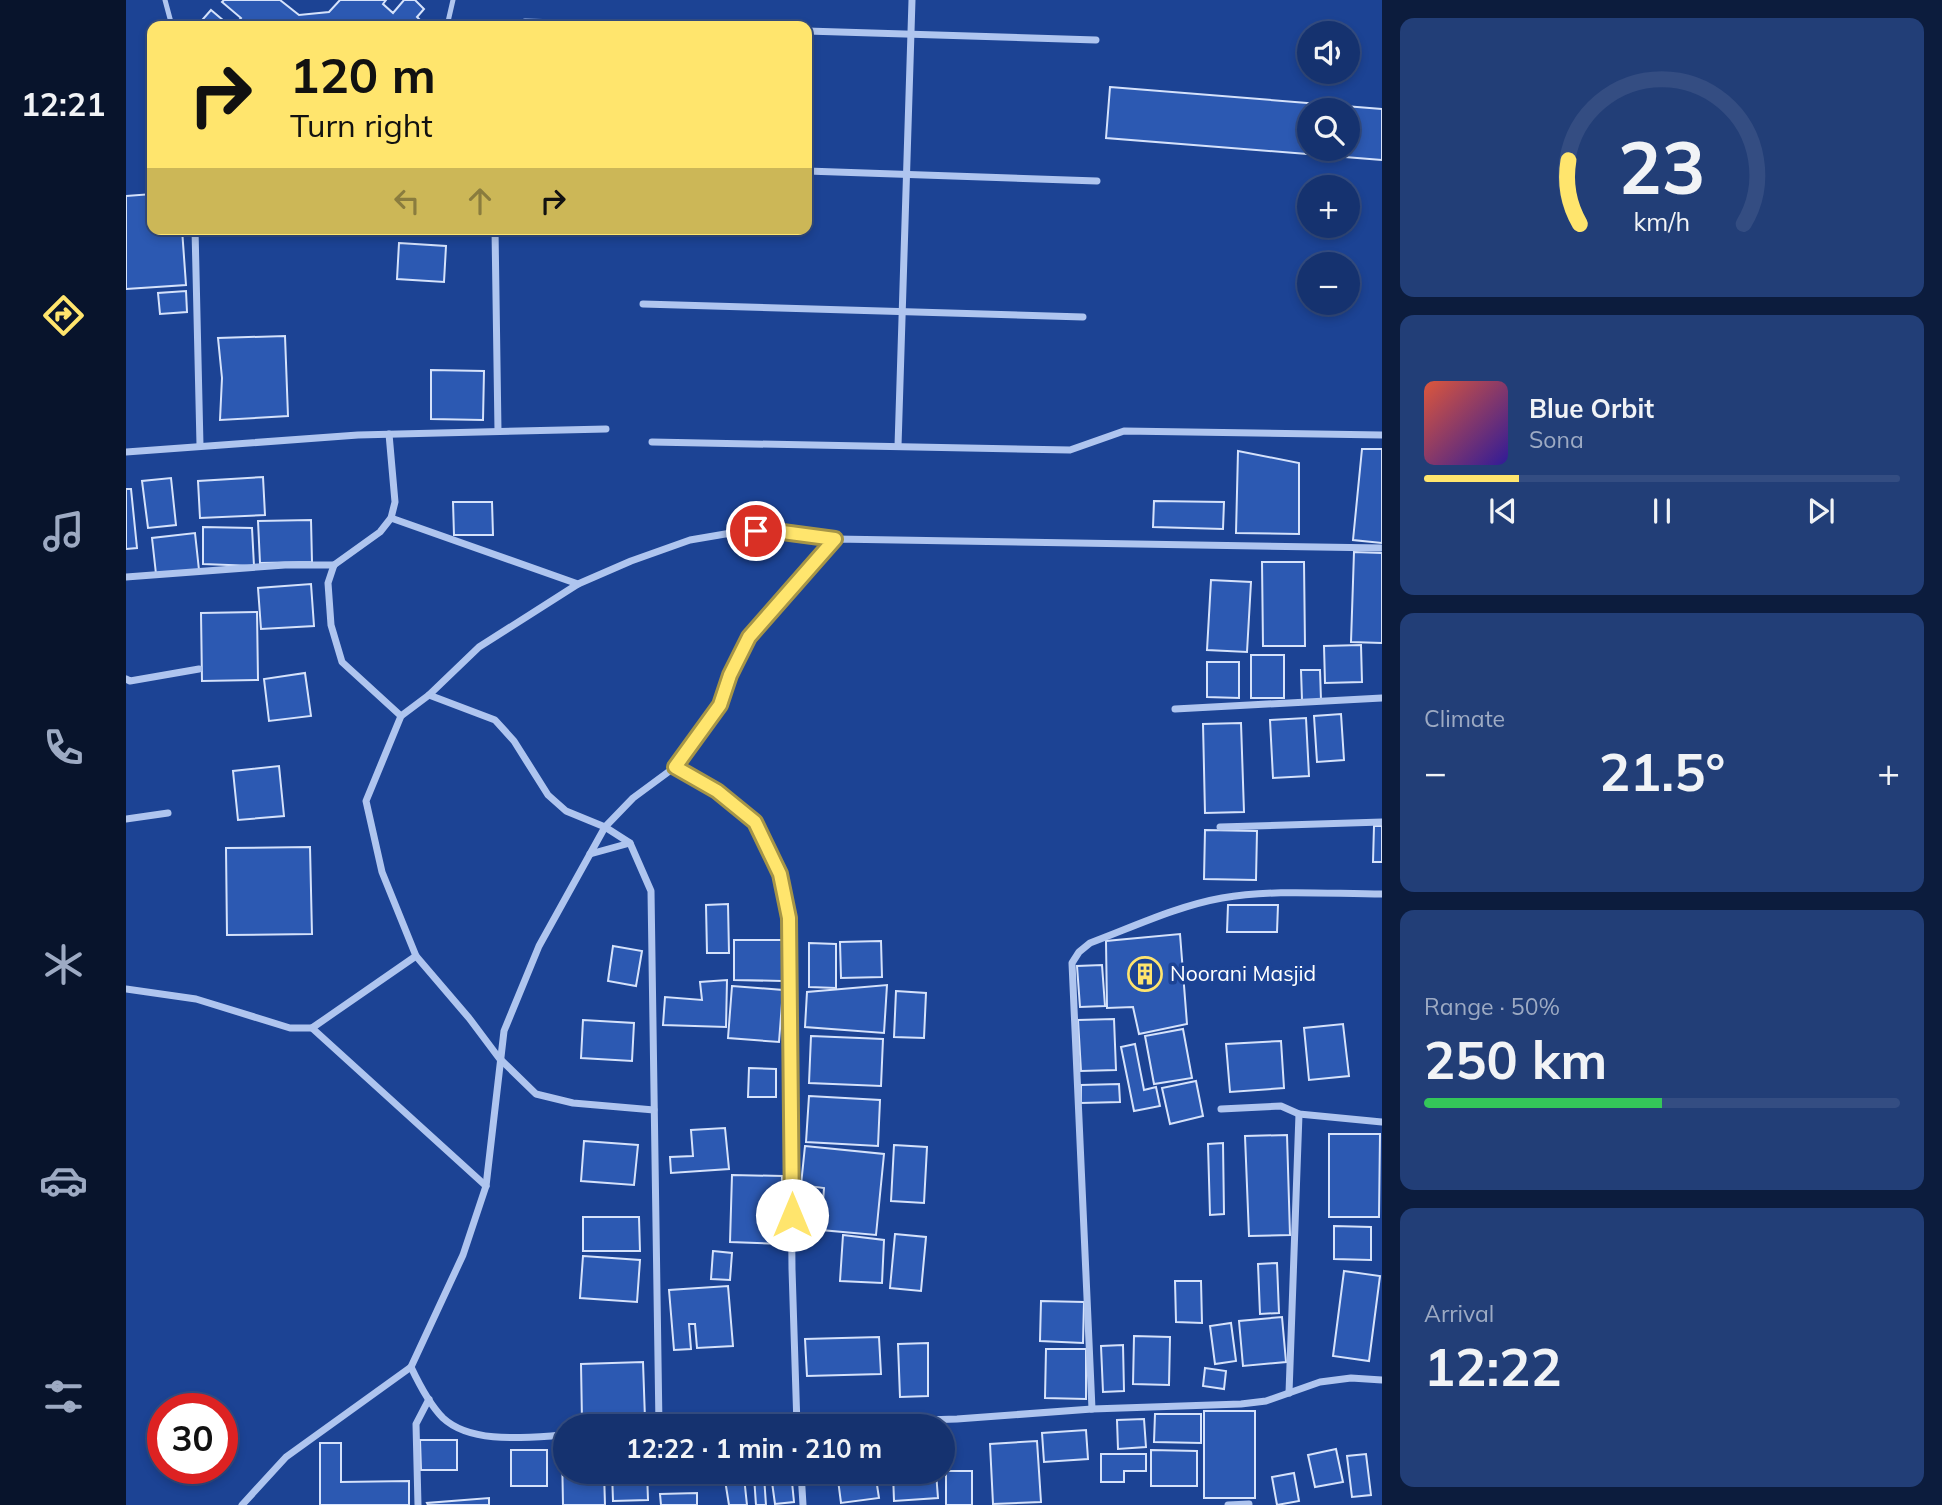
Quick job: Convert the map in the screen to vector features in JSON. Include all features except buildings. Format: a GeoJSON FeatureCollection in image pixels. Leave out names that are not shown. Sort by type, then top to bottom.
{"type":"FeatureCollection","features":[{"type":"Feature","properties":{"kind":"street"},"geometry":{"type":"LineString","coordinates":[[898,446],[912,0]]}},
{"type":"Feature","properties":{"kind":"street"},"geometry":{"type":"LineString","coordinates":[[812,31],[1096,40]]}},
{"type":"Feature","properties":{"kind":"street"},"geometry":{"type":"LineString","coordinates":[[812,171],[1097,181]]}},
{"type":"Feature","properties":{"kind":"street"},"geometry":{"type":"LineString","coordinates":[[195,235],[200,445]]}},
{"type":"Feature","properties":{"kind":"street"},"geometry":{"type":"LineString","coordinates":[[495,235],[498,431]]}},
{"type":"Feature","properties":{"kind":"street"},"geometry":{"type":"LineString","coordinates":[[643,304],[1083,317]]}},
{"type":"Feature","properties":{"kind":"street"},"geometry":{"type":"LineString","coordinates":[[126,452],[389,434],[606,429]]}},
{"type":"Feature","properties":{"kind":"street"},"geometry":{"type":"LineString","coordinates":[[652,442],[1070,450],[1124,430],[1382,435]]}},
{"type":"Feature","properties":{"kind":"street"},"geometry":{"type":"LineString","coordinates":[[126,577],[285,565],[334,565],[380,532],[391,518],[395,502],[389,434]]}},
{"type":"Feature","properties":{"kind":"street"},"geometry":{"type":"LineString","coordinates":[[391,518],[578,584]]}},
{"type":"Feature","properties":{"kind":"street"},"geometry":{"type":"LineString","coordinates":[[654,1110],[573,1103],[536,1094],[499,1058],[469,1018],[415,956],[382,872],[366,802],[401,716],[429,695],[479,648],[578,584],[667,548],[691,540],[725,534],[775,531],[835,539],[1382,548]]}},
{"type":"Feature","properties":{"kind":"street"},"geometry":{"type":"LineString","coordinates":[[242,1505],[286,1457],[411,1367],[463,1255],[486,1186],[503,1031],[539,946],[605,827],[633,799],[675,767],[720,705],[730,675],[749,637],[835,539]]}},
{"type":"Feature","properties":{"kind":"street"},"geometry":{"type":"LineString","coordinates":[[334,565],[328,583],[331,625],[342,662],[401,716]]}},
{"type":"Feature","properties":{"kind":"street"},"geometry":{"type":"LineString","coordinates":[[126,679],[130,681],[199,669]]}},
{"type":"Feature","properties":{"kind":"street"},"geometry":{"type":"LineString","coordinates":[[429,695],[495,720],[514,741],[548,794],[566,811],[605,827],[630,843],[651,891],[659,1414]]}},
{"type":"Feature","properties":{"kind":"street"},"geometry":{"type":"LineString","coordinates":[[1175,709],[1382,698]]}},
{"type":"Feature","properties":{"kind":"street"},"geometry":{"type":"LineString","coordinates":[[675,767],[717,791],[755,822],[780,874],[789,918],[792,1269],[797,1414]]}},
{"type":"Feature","properties":{"kind":"street"},"geometry":{"type":"LineString","coordinates":[[126,819],[168,813]]}},
{"type":"Feature","properties":{"kind":"street"},"geometry":{"type":"LineString","coordinates":[[1220,827],[1382,822]]}},
{"type":"Feature","properties":{"kind":"street"},"geometry":{"type":"LineString","coordinates":[[590,854],[630,843]]}},
{"type":"Feature","properties":{"kind":"street"},"geometry":{"type":"LineString","coordinates":[[1092,1409],[1072,963],[1079,952],[1090,943],[1220,898],[1250,894],[1382,894]]}},
{"type":"Feature","properties":{"kind":"street"},"geometry":{"type":"LineString","coordinates":[[126,989],[196,999],[290,1028],[312,1028],[415,956]]}},
{"type":"Feature","properties":{"kind":"street"},"geometry":{"type":"LineString","coordinates":[[312,1028],[486,1186]]}},
{"type":"Feature","properties":{"kind":"street"},"geometry":{"type":"LineString","coordinates":[[1221,1109],[1281,1106],[1299,1114],[1382,1122]]}},
{"type":"Feature","properties":{"kind":"street"},"geometry":{"type":"LineString","coordinates":[[1289,1393],[1299,1114]]}},
{"type":"Feature","properties":{"kind":"street"},"geometry":{"type":"LineString","coordinates":[[411,1367],[429,1399],[444,1418],[466,1432],[509,1438],[553,1436]]}},
{"type":"Feature","properties":{"kind":"street"},"geometry":{"type":"LineString","coordinates":[[955,1419],[1092,1409],[1241,1405],[1266,1401],[1320,1382],[1351,1378],[1382,1380]]}},
{"type":"Feature","properties":{"kind":"street"},"geometry":{"type":"LineString","coordinates":[[418,1505],[416,1424],[429,1399]]}},
{"type":"Feature","properties":{"kind":"street"},"geometry":{"type":"LineString","coordinates":[[802,1484],[803,1505]]}},
{"type":"Feature","properties":{"kind":"street"},"geometry":{"type":"LineString","coordinates":[[1228,1505],[1248,1504]]}},
{"type":"Feature","properties":{"kind":"lane"},"geometry":{"type":"LineString","coordinates":[[165,0],[171,21]]}},
{"type":"Feature","properties":{"kind":"lane"},"geometry":{"type":"LineString","coordinates":[[448,21],[453,0]]}},
{"type":"Feature","properties":{"kind":"place","name":"Noorani Masjid"},"geometry":{"type":"Point","coordinates":[1145,974]}},
{"type":"Feature","properties":{"kind":"route"},"geometry":{"type":"LineString","coordinates":[[756,531],[835,539],[749,637],[730,675],[720,705],[675,767],[717,791],[755,822],[780,874],[789,918],[792,1215]]}}]}
